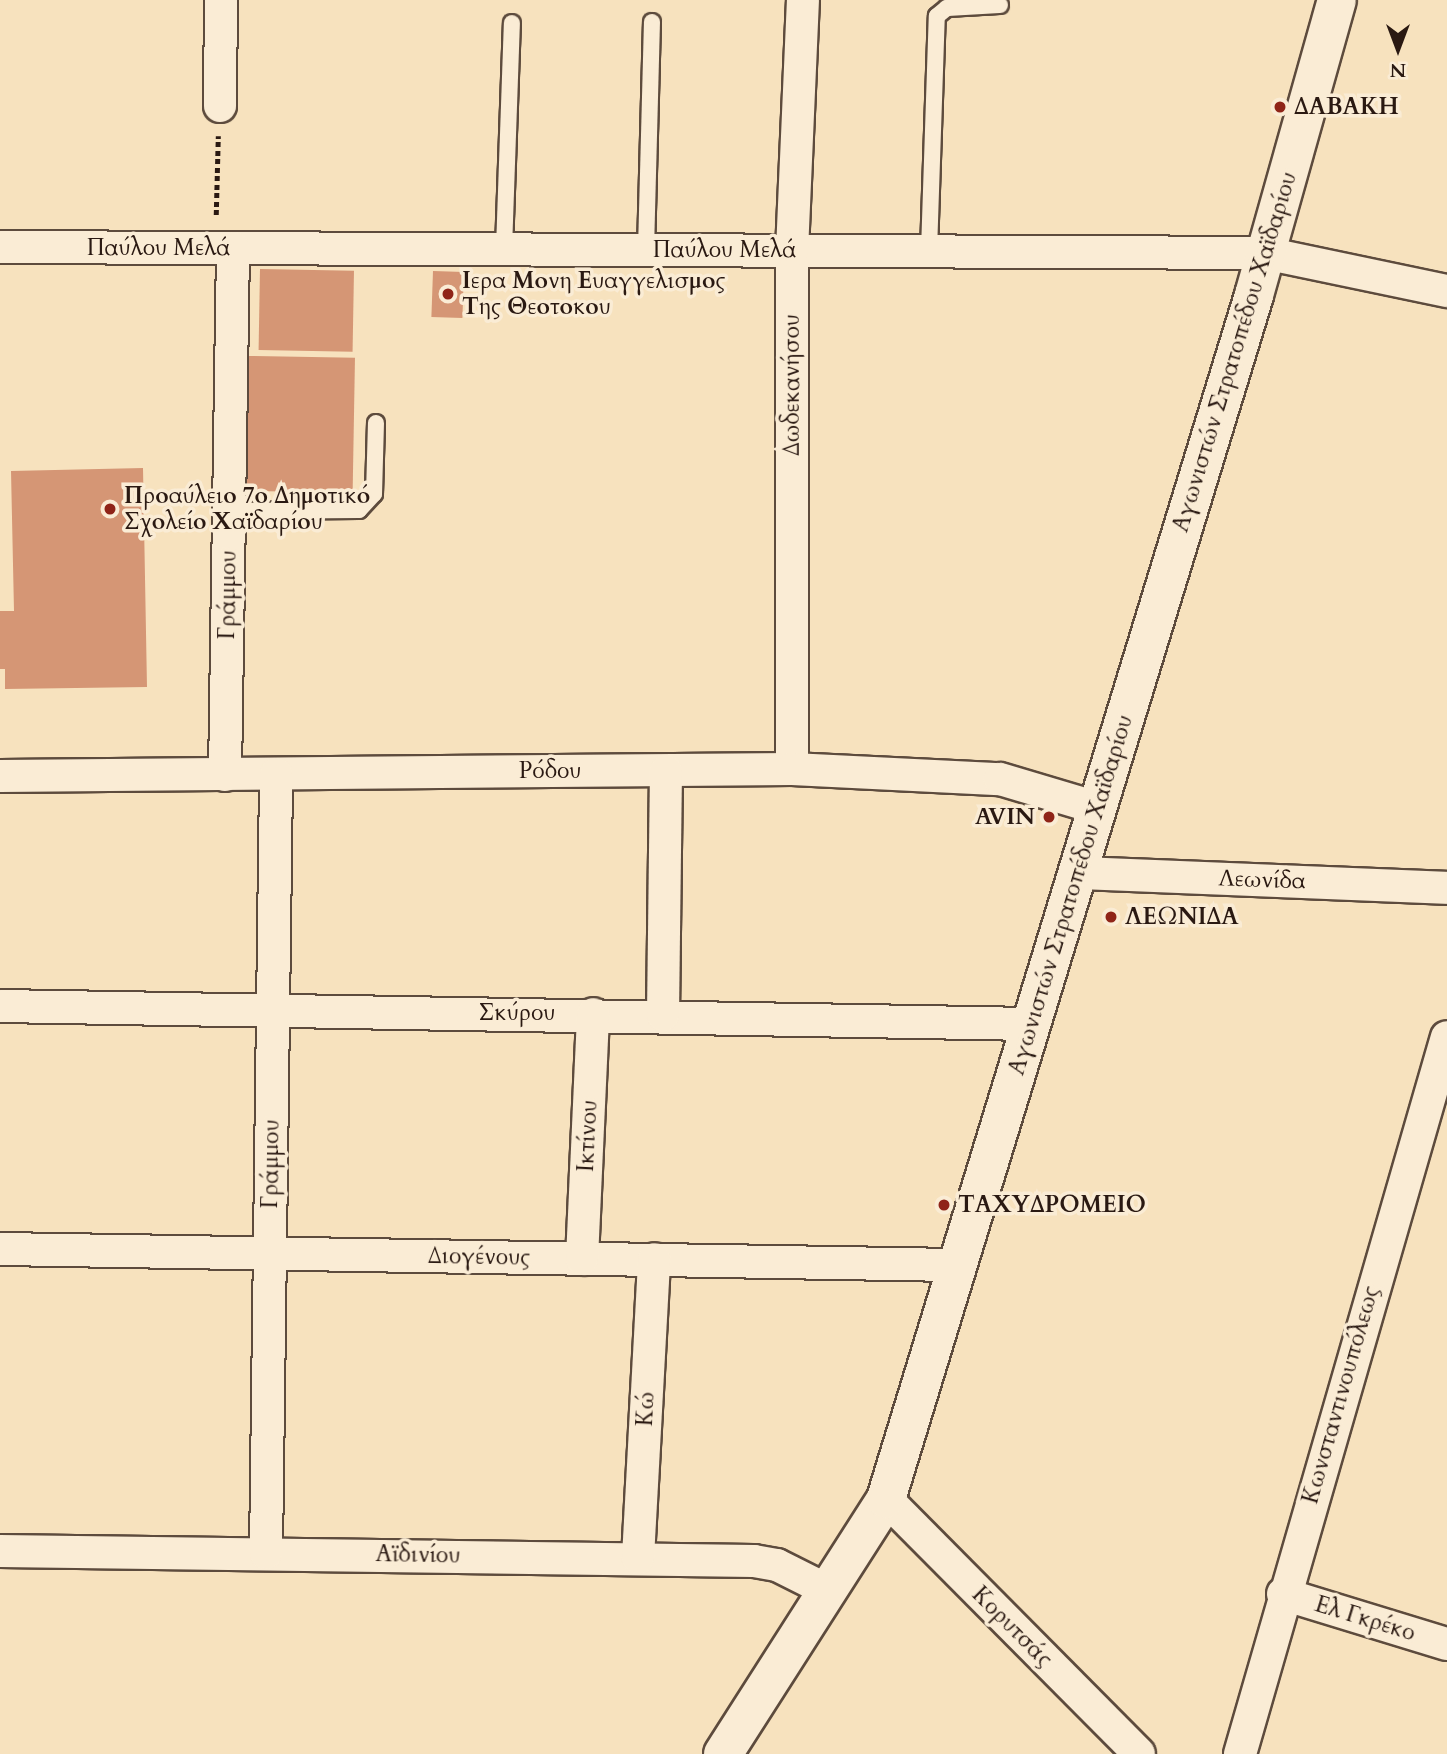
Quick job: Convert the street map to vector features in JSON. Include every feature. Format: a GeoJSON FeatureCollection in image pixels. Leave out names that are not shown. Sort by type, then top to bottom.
{"type":"FeatureCollection","features":[{"type":"Feature","properties":{"kind":"street"},"geometry":{"type":"LineString","coordinates":[[220,106],[222,0]]}},
{"type":"Feature","properties":{"kind":"street","name":"Δωδεκανήσου"},"geometry":{"type":"LineString","coordinates":[[792,769],[792,251],[803,0]]}},
{"type":"Feature","properties":{"kind":"street","name":"Αγωνιστών Στρατοπέδου Χαϊδαρίου"},"geometry":{"type":"LineString","coordinates":[[723,1754],[886,1499],[1033,1024],[1265,253],[1338,0]]}},
{"type":"Feature","properties":{"kind":"street","name":"Παύλου Μελά"},"geometry":{"type":"LineString","coordinates":[[0,247],[1265,253],[1447,291]]}},
{"type":"Feature","properties":{"kind":"street","name":"Γράμμου"},"geometry":{"type":"LineString","coordinates":[[224,248],[229,511],[225,775]]}},
{"type":"Feature","properties":{"kind":"street","name":"Ρόδου"},"geometry":{"type":"LineString","coordinates":[[0,776],[792,769],[1000,779],[1097,808]]}},
{"type":"Feature","properties":{"kind":"street"},"geometry":{"type":"LineString","coordinates":[[663,1015],[666,771]]}},
{"type":"Feature","properties":{"kind":"street","name":"Γράμμου"},"geometry":{"type":"LineString","coordinates":[[266,1553],[276,774]]}},
{"type":"Feature","properties":{"kind":"street","name":"Λεωνίδα"},"geometry":{"type":"LineString","coordinates":[[1078,873],[1447,888]]}},
{"type":"Feature","properties":{"kind":"street","name":"Σκύρου"},"geometry":{"type":"LineString","coordinates":[[0,1006],[273,1012],[663,1015],[1033,1024]]}},
{"type":"Feature","properties":{"kind":"street","name":"Ικτίνου"},"geometry":{"type":"LineString","coordinates":[[582,1258],[593,1014]]}},
{"type":"Feature","properties":{"kind":"street","name":"Κωνσταντινουπόλεως"},"geometry":{"type":"LineString","coordinates":[[1240,1754],[1283,1594],[1447,1037]]}},
{"type":"Feature","properties":{"kind":"street","name":"Διογένους"},"geometry":{"type":"LineString","coordinates":[[0,1249],[959,1265]]}},
{"type":"Feature","properties":{"kind":"street","name":"Κώ"},"geometry":{"type":"LineString","coordinates":[[638,1558],[654,1259]]}},
{"type":"Feature","properties":{"kind":"street","name":"Κορυτσάς"},"geometry":{"type":"LineString","coordinates":[[886,1499],[1139,1754]]}},
{"type":"Feature","properties":{"kind":"street","name":"Αϊδινίου"},"geometry":{"type":"LineString","coordinates":[[0,1551],[638,1558],[777,1565],[829,1591]]}},
{"type":"Feature","properties":{"kind":"street","name":"Ελ Γκρέκο"},"geometry":{"type":"LineString","coordinates":[[1283,1594],[1447,1644]]}},
{"type":"Feature","properties":{"kind":"lane"},"geometry":{"type":"LineString","coordinates":[[929,251],[935,23],[947,8],[1000,5]]}},
{"type":"Feature","properties":{"kind":"lane"},"geometry":{"type":"LineString","coordinates":[[646,250],[652,22]]}},
{"type":"Feature","properties":{"kind":"lane"},"geometry":{"type":"LineString","coordinates":[[504,249],[512,23]]}},
{"type":"Feature","properties":{"kind":"lane"},"geometry":{"type":"LineString","coordinates":[[229,511],[359,510],[374,494],[376,423]]}},
{"type":"Feature","properties":{"kind":"path"},"geometry":{"type":"LineString","coordinates":[[220,106],[224,248]]}},
{"type":"Feature","properties":{"kind":"building"},"geometry":{"type":"Polygon","coordinates":[[[260,269],[354,271],[353,352],[259,350],[260,269]]]}},
{"type":"Feature","properties":{"kind":"building","name":"Ιερα Μονη Ευαγγελισμος Της Θεοτοκου"},"geometry":{"type":"Polygon","coordinates":[[[433,271],[464,272],[462,318],[431,317],[433,271]]]}},
{"type":"Feature","properties":{"kind":"building"},"geometry":{"type":"Polygon","coordinates":[[[249,356],[355,358],[353,493],[247,491],[249,356]]]}},
{"type":"Feature","properties":{"kind":"building"},"geometry":{"type":"Polygon","coordinates":[[[143,468],[147,687],[5,689],[5,669],[0,669],[0,611],[14,611],[11,471],[143,468]]]}},
{"type":"Feature","properties":{"kind":"place","name":"ΔΑΒΑΚΗ"},"geometry":{"type":"Point","coordinates":[1280,107]}},
{"type":"Feature","properties":{"kind":"place","name":"Ιερα Μονη Ευαγγελισμος Της Θεοτοκου"},"geometry":{"type":"Point","coordinates":[448,294]}},
{"type":"Feature","properties":{"kind":"place","name":"Προαύλειο 7ο Δημοτικό Σχολείο Χαϊδαρίου"},"geometry":{"type":"Point","coordinates":[110,509]}},
{"type":"Feature","properties":{"kind":"place","name":"AVIN"},"geometry":{"type":"Point","coordinates":[1049,817]}},
{"type":"Feature","properties":{"kind":"place","name":"ΛΕΩΝΙΔΑ"},"geometry":{"type":"Point","coordinates":[1111,917]}},
{"type":"Feature","properties":{"kind":"place","name":"ΤΑΧΥΔΡΟΜΕΙΟ"},"geometry":{"type":"Point","coordinates":[944,1205]}}]}
